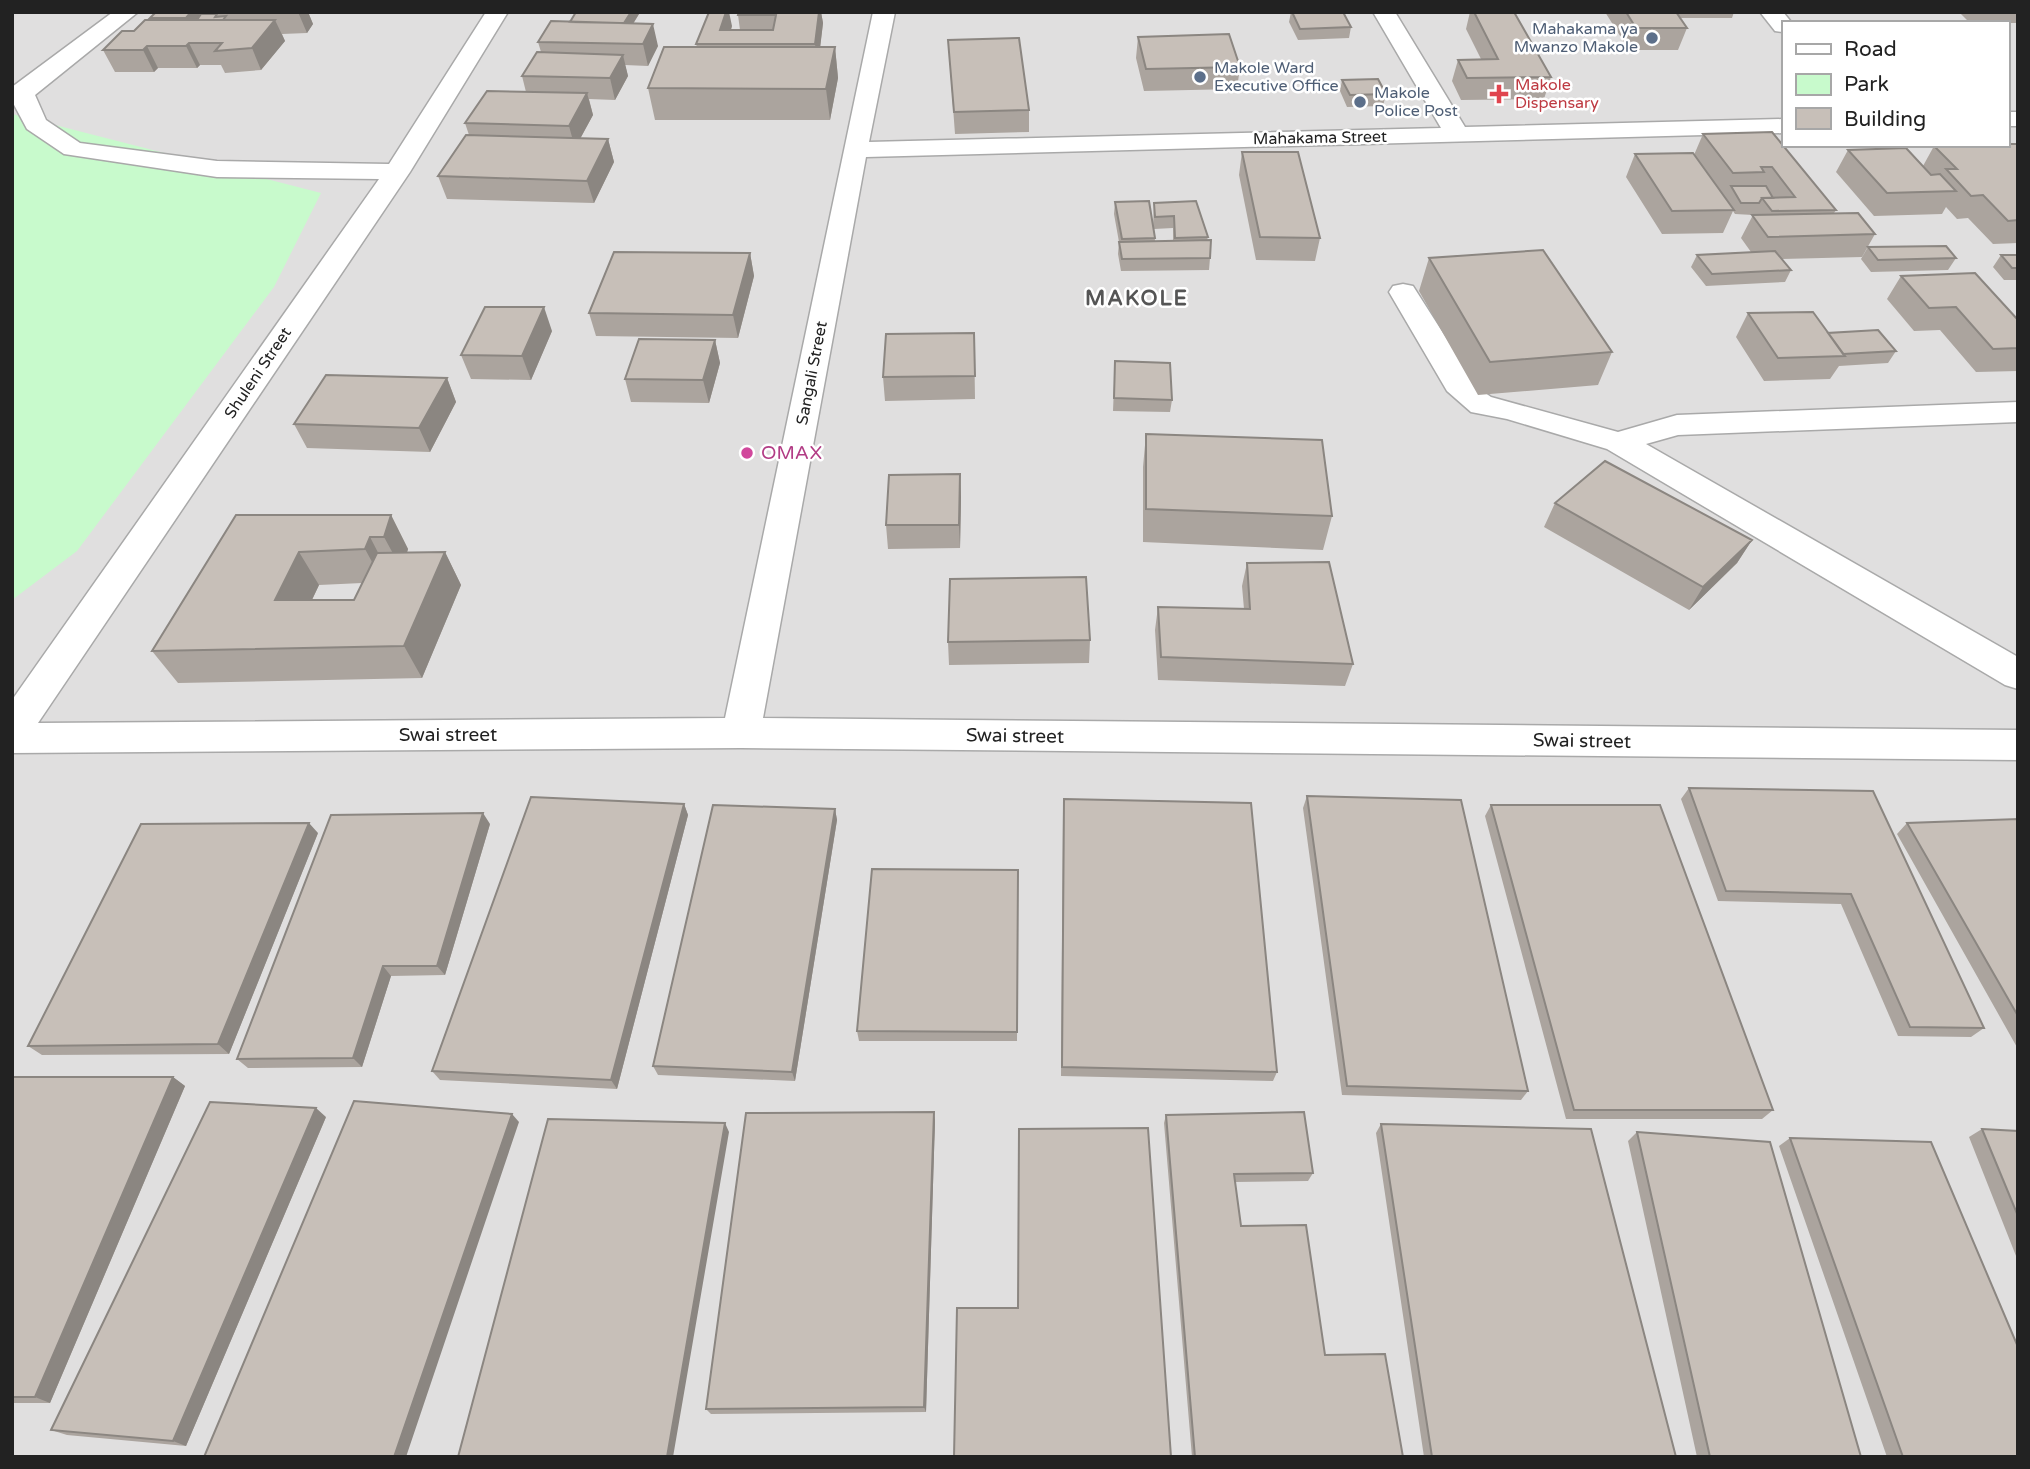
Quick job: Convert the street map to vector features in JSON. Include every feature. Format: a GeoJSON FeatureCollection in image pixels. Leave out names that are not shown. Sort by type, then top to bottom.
{"type":"FeatureCollection","features":[{"type":"Feature","properties":{"kind":"street"},"geometry":{"type":"LineString","coordinates":[[127,12],[18,93],[36,124],[74,149],[217,169],[397,172]]}},
{"type":"Feature","properties":{"kind":"street","name":"Shuleni Street"},"geometry":{"type":"LineString","coordinates":[[12,730],[397,172],[497,12]]}},
{"type":"Feature","properties":{"kind":"street","name":"Sangali Street"},"geometry":{"type":"LineString","coordinates":[[740,733],[856,150],[877,31],[884,12]]}},
{"type":"Feature","properties":{"kind":"street"},"geometry":{"type":"LineString","coordinates":[[1384,12],[1457,134]]}},
{"type":"Feature","properties":{"kind":"street"},"geometry":{"type":"LineString","coordinates":[[1770,12],[1782,25]]}},
{"type":"Feature","properties":{"kind":"street","name":"Mahakama Street"},"geometry":{"type":"LineString","coordinates":[[856,150],[1782,126]]}},
{"type":"Feature","properties":{"kind":"street"},"geometry":{"type":"LineString","coordinates":[[1403,292],[1467,395],[1482,405],[1511,410],[1618,442],[2018,675]]}},
{"type":"Feature","properties":{"kind":"street"},"geometry":{"type":"LineString","coordinates":[[1618,442],[1677,425],[2018,412]]}},
{"type":"Feature","properties":{"kind":"street","name":"Swai street"},"geometry":{"type":"LineString","coordinates":[[12,738],[740,733],[2018,745]]}},
{"type":"Feature","properties":{"kind":"shaded area"},"geometry":{"type":"Polygon","coordinates":[[[12,12],[2018,12],[2018,1457],[12,1457],[12,12]]]}},
{"type":"Feature","properties":{"kind":"green space"},"geometry":{"type":"Polygon","coordinates":[[[12,114],[321,193],[274,287],[77,551],[12,600],[12,114]]]}},
{"type":"Feature","properties":{"kind":"building"},"geometry":{"type":"Polygon","coordinates":[[[156,12],[191,12],[186,18],[150,18],[156,12]]]}},
{"type":"Feature","properties":{"kind":"building"},"geometry":{"type":"Polygon","coordinates":[[[576,12],[631,12],[624,23],[570,22],[576,12]]]}},
{"type":"Feature","properties":{"kind":"building"},"geometry":{"type":"Polygon","coordinates":[[[709,12],[726,12],[720,30],[773,30],[776,15],[738,15],[739,12],[819,12],[815,44],[696,44],[709,12]]]}},
{"type":"Feature","properties":{"kind":"building"},"geometry":{"type":"Polygon","coordinates":[[[1292,12],[1343,12],[1351,27],[1300,29],[1292,12]]]}},
{"type":"Feature","properties":{"kind":"building"},"geometry":{"type":"Polygon","coordinates":[[[1474,12],[1514,12],[1551,77],[1467,78],[1458,60],[1498,59],[1474,12]]]}},
{"type":"Feature","properties":{"kind":"building"},"geometry":{"type":"Polygon","coordinates":[[[1626,12],[1676,12],[1687,28],[1636,28],[1626,12]]]}},
{"type":"Feature","properties":{"kind":"building"},"geometry":{"type":"Polygon","coordinates":[[[201,14],[226,16],[223,20],[197,20],[201,14]]]}},
{"type":"Feature","properties":{"kind":"building"},"geometry":{"type":"Polygon","coordinates":[[[145,20],[275,20],[252,48],[215,51],[222,43],[189,43],[186,46],[147,46],[143,50],[103,50],[122,31],[134,31],[145,20]]]}},
{"type":"Feature","properties":{"kind":"building"},"geometry":{"type":"Polygon","coordinates":[[[551,21],[653,24],[643,44],[538,42],[551,21]]]}},
{"type":"Feature","properties":{"kind":"building"},"geometry":{"type":"Polygon","coordinates":[[[1229,34],[1240,67],[1146,69],[1138,37],[1229,34]]]}},
{"type":"Feature","properties":{"kind":"building"},"geometry":{"type":"Polygon","coordinates":[[[1019,38],[1029,110],[954,112],[948,40],[1019,38]]]}},
{"type":"Feature","properties":{"kind":"building"},"geometry":{"type":"Polygon","coordinates":[[[664,47],[835,47],[826,89],[648,88],[664,47]]]}},
{"type":"Feature","properties":{"kind":"building"},"geometry":{"type":"Polygon","coordinates":[[[537,52],[623,55],[610,78],[522,76],[537,52]]]}},
{"type":"Feature","properties":{"kind":"building"},"geometry":{"type":"Polygon","coordinates":[[[1378,79],[1386,94],[1350,95],[1342,80],[1378,79]]]}},
{"type":"Feature","properties":{"kind":"building"},"geometry":{"type":"Polygon","coordinates":[[[487,91],[587,93],[569,126],[465,123],[487,91]]]}},
{"type":"Feature","properties":{"kind":"building"},"geometry":{"type":"Polygon","coordinates":[[[1772,132],[1836,210],[1772,211],[1762,198],[1795,197],[1772,167],[1761,167],[1764,172],[1733,173],[1703,134],[1772,132]]]}},
{"type":"Feature","properties":{"kind":"building"},"geometry":{"type":"Polygon","coordinates":[[[466,135],[608,139],[587,181],[438,176],[466,135]]]}},
{"type":"Feature","properties":{"kind":"building"},"geometry":{"type":"Polygon","coordinates":[[[2009,144],[2018,144],[2018,220],[2008,221],[1983,195],[1971,196],[1946,169],[1957,169],[1935,147],[2009,147],[2009,144]]]}},
{"type":"Feature","properties":{"kind":"building"},"geometry":{"type":"Polygon","coordinates":[[[1906,148],[1931,175],[1940,174],[1956,191],[1887,193],[1848,150],[1906,148]]]}},
{"type":"Feature","properties":{"kind":"building"},"geometry":{"type":"Polygon","coordinates":[[[1242,152],[1298,152],[1320,238],[1260,237],[1242,152]]]}},
{"type":"Feature","properties":{"kind":"building"},"geometry":{"type":"Polygon","coordinates":[[[1693,153],[1734,210],[1672,211],[1635,154],[1693,153]]]}},
{"type":"Feature","properties":{"kind":"building"},"geometry":{"type":"Polygon","coordinates":[[[1731,186],[1766,186],[1773,198],[1762,198],[1759,203],[1741,203],[1731,186]]]}},
{"type":"Feature","properties":{"kind":"building"},"geometry":{"type":"Polygon","coordinates":[[[1149,201],[1155,238],[1122,239],[1115,202],[1149,201]]]}},
{"type":"Feature","properties":{"kind":"building"},"geometry":{"type":"Polygon","coordinates":[[[1196,201],[1208,237],[1175,238],[1174,216],[1155,217],[1154,203],[1196,201]]]}},
{"type":"Feature","properties":{"kind":"building"},"geometry":{"type":"Polygon","coordinates":[[[1858,213],[1875,234],[1768,237],[1752,215],[1858,213]]]}},
{"type":"Feature","properties":{"kind":"building"},"geometry":{"type":"Polygon","coordinates":[[[1211,240],[1210,258],[1122,259],[1119,242],[1211,240]]]}},
{"type":"Feature","properties":{"kind":"building"},"geometry":{"type":"Polygon","coordinates":[[[1946,246],[1956,258],[1878,260],[1868,247],[1946,246]]]}},
{"type":"Feature","properties":{"kind":"building"},"geometry":{"type":"Polygon","coordinates":[[[1543,250],[1612,352],[1490,362],[1429,258],[1543,250]]]}},
{"type":"Feature","properties":{"kind":"building"},"geometry":{"type":"Polygon","coordinates":[[[1775,251],[1791,270],[1712,274],[1697,255],[1775,251]]]}},
{"type":"Feature","properties":{"kind":"building"},"geometry":{"type":"Polygon","coordinates":[[[614,252],[750,253],[733,315],[589,313],[614,252]]]}},
{"type":"Feature","properties":{"kind":"building"},"geometry":{"type":"Polygon","coordinates":[[[2001,255],[2018,255],[2018,268],[2012,268],[2001,255]]]}},
{"type":"Feature","properties":{"kind":"building"},"geometry":{"type":"Polygon","coordinates":[[[1975,273],[2018,320],[2018,348],[1993,349],[1956,307],[1929,308],[1901,276],[1975,273]]]}},
{"type":"Feature","properties":{"kind":"building"},"geometry":{"type":"Polygon","coordinates":[[[485,307],[544,307],[522,356],[461,355],[485,307]]]}},
{"type":"Feature","properties":{"kind":"building"},"geometry":{"type":"Polygon","coordinates":[[[1813,312],[1845,356],[1778,358],[1748,313],[1813,312]]]}},
{"type":"Feature","properties":{"kind":"building"},"geometry":{"type":"Polygon","coordinates":[[[1878,330],[1896,351],[1843,354],[1828,333],[1878,330]]]}},
{"type":"Feature","properties":{"kind":"building"},"geometry":{"type":"Polygon","coordinates":[[[974,333],[975,376],[883,377],[886,334],[974,333]]]}},
{"type":"Feature","properties":{"kind":"building"},"geometry":{"type":"Polygon","coordinates":[[[639,339],[715,340],[703,380],[625,379],[639,339]]]}},
{"type":"Feature","properties":{"kind":"building"},"geometry":{"type":"Polygon","coordinates":[[[1115,361],[1170,363],[1172,400],[1114,398],[1115,361]]]}},
{"type":"Feature","properties":{"kind":"building"},"geometry":{"type":"Polygon","coordinates":[[[326,375],[447,378],[419,428],[294,424],[326,375]]]}},
{"type":"Feature","properties":{"kind":"building"},"geometry":{"type":"Polygon","coordinates":[[[1146,434],[1322,440],[1332,516],[1146,509],[1146,434]]]}},
{"type":"Feature","properties":{"kind":"building"},"geometry":{"type":"Polygon","coordinates":[[[1605,461],[1752,540],[1703,587],[1555,503],[1605,461]]]}},
{"type":"Feature","properties":{"kind":"building"},"geometry":{"type":"Polygon","coordinates":[[[960,474],[959,525],[886,525],[889,475],[960,474]]]}},
{"type":"Feature","properties":{"kind":"building"},"geometry":{"type":"Polygon","coordinates":[[[236,515],[391,515],[384,537],[370,537],[365,549],[299,552],[275,600],[354,600],[377,553],[445,552],[404,646],[152,651],[236,515]]]}},
{"type":"Feature","properties":{"kind":"building"},"geometry":{"type":"Polygon","coordinates":[[[1329,562],[1353,664],[1161,657],[1158,607],[1250,609],[1247,563],[1329,562]]]}},
{"type":"Feature","properties":{"kind":"building"},"geometry":{"type":"Polygon","coordinates":[[[1086,577],[1090,640],[948,642],[950,579],[1086,577]]]}},
{"type":"Feature","properties":{"kind":"building"},"geometry":{"type":"Polygon","coordinates":[[[1689,788],[1873,791],[1984,1028],[1910,1027],[1851,894],[1726,891],[1689,788]]]}},
{"type":"Feature","properties":{"kind":"building"},"geometry":{"type":"Polygon","coordinates":[[[1307,796],[1461,800],[1528,1091],[1347,1086],[1307,796]]]}},
{"type":"Feature","properties":{"kind":"building"},"geometry":{"type":"Polygon","coordinates":[[[531,797],[684,804],[611,1080],[432,1071],[531,797]]]}},
{"type":"Feature","properties":{"kind":"building"},"geometry":{"type":"Polygon","coordinates":[[[1064,799],[1251,803],[1277,1072],[1062,1067],[1064,799]]]}},
{"type":"Feature","properties":{"kind":"building"},"geometry":{"type":"Polygon","coordinates":[[[713,805],[835,809],[792,1072],[653,1066],[713,805]]]}},
{"type":"Feature","properties":{"kind":"building"},"geometry":{"type":"Polygon","coordinates":[[[1491,805],[1660,805],[1773,1110],[1574,1110],[1491,805]]]}},
{"type":"Feature","properties":{"kind":"building"},"geometry":{"type":"Polygon","coordinates":[[[483,813],[437,966],[383,966],[353,1058],[237,1059],[331,815],[483,813]]]}},
{"type":"Feature","properties":{"kind":"building"},"geometry":{"type":"Polygon","coordinates":[[[2018,819],[2018,1016],[1907,823],[2018,819]]]}},
{"type":"Feature","properties":{"kind":"building"},"geometry":{"type":"Polygon","coordinates":[[[309,823],[218,1044],[28,1046],[141,824],[309,823]]]}},
{"type":"Feature","properties":{"kind":"building"},"geometry":{"type":"Polygon","coordinates":[[[872,869],[1018,870],[1017,1032],[857,1031],[872,869]]]}},
{"type":"Feature","properties":{"kind":"building"},"geometry":{"type":"Polygon","coordinates":[[[12,1077],[173,1077],[35,1397],[12,1397],[12,1077]]]}},
{"type":"Feature","properties":{"kind":"building"},"geometry":{"type":"Polygon","coordinates":[[[354,1101],[512,1114],[394,1457],[204,1457],[354,1101]]]}},
{"type":"Feature","properties":{"kind":"building"},"geometry":{"type":"Polygon","coordinates":[[[210,1102],[316,1108],[173,1441],[51,1430],[210,1102]]]}},
{"type":"Feature","properties":{"kind":"building"},"geometry":{"type":"Polygon","coordinates":[[[934,1112],[924,1407],[706,1409],[746,1113],[934,1112]]]}},
{"type":"Feature","properties":{"kind":"building"},"geometry":{"type":"Polygon","coordinates":[[[1304,1112],[1313,1173],[1234,1174],[1241,1226],[1306,1225],[1325,1355],[1385,1354],[1403,1457],[1195,1457],[1166,1115],[1304,1112]]]}},
{"type":"Feature","properties":{"kind":"building"},"geometry":{"type":"Polygon","coordinates":[[[548,1119],[725,1123],[667,1457],[458,1457],[548,1119]]]}},
{"type":"Feature","properties":{"kind":"building"},"geometry":{"type":"Polygon","coordinates":[[[1381,1124],[1591,1129],[1676,1457],[1432,1457],[1381,1124]]]}},
{"type":"Feature","properties":{"kind":"building"},"geometry":{"type":"Polygon","coordinates":[[[1148,1128],[1171,1457],[954,1457],[957,1308],[1018,1308],[1019,1129],[1148,1128]]]}},
{"type":"Feature","properties":{"kind":"building"},"geometry":{"type":"Polygon","coordinates":[[[1982,1129],[2018,1131],[2018,1216],[1982,1129]]]}},
{"type":"Feature","properties":{"kind":"building"},"geometry":{"type":"Polygon","coordinates":[[[1637,1132],[1770,1142],[1861,1457],[1710,1457],[1637,1132]]]}},
{"type":"Feature","properties":{"kind":"building"},"geometry":{"type":"Polygon","coordinates":[[[1790,1138],[1931,1142],[2018,1347],[2018,1457],[1903,1457],[1790,1138]]]}},
{"type":"Feature","properties":{"kind":"place","name":"Mahakama ya Mwanzo Makole"},"geometry":{"type":"Point","coordinates":[1652,38]}},
{"type":"Feature","properties":{"kind":"place","name":"Makole Ward Executive Office"},"geometry":{"type":"Point","coordinates":[1200,77]}},
{"type":"Feature","properties":{"kind":"place","name":"Makole Dispensary"},"geometry":{"type":"Point","coordinates":[1499,94]}},
{"type":"Feature","properties":{"kind":"place","name":"Makole Police Post"},"geometry":{"type":"Point","coordinates":[1360,102]}},
{"type":"Feature","properties":{"kind":"place","name":"OMAX"},"geometry":{"type":"Point","coordinates":[747,453]}},
{"type":"Feature","properties":{"kind":"district","name":"MAKOLE"},"geometry":{"type":"Point","coordinates":[1137,298]}}]}
